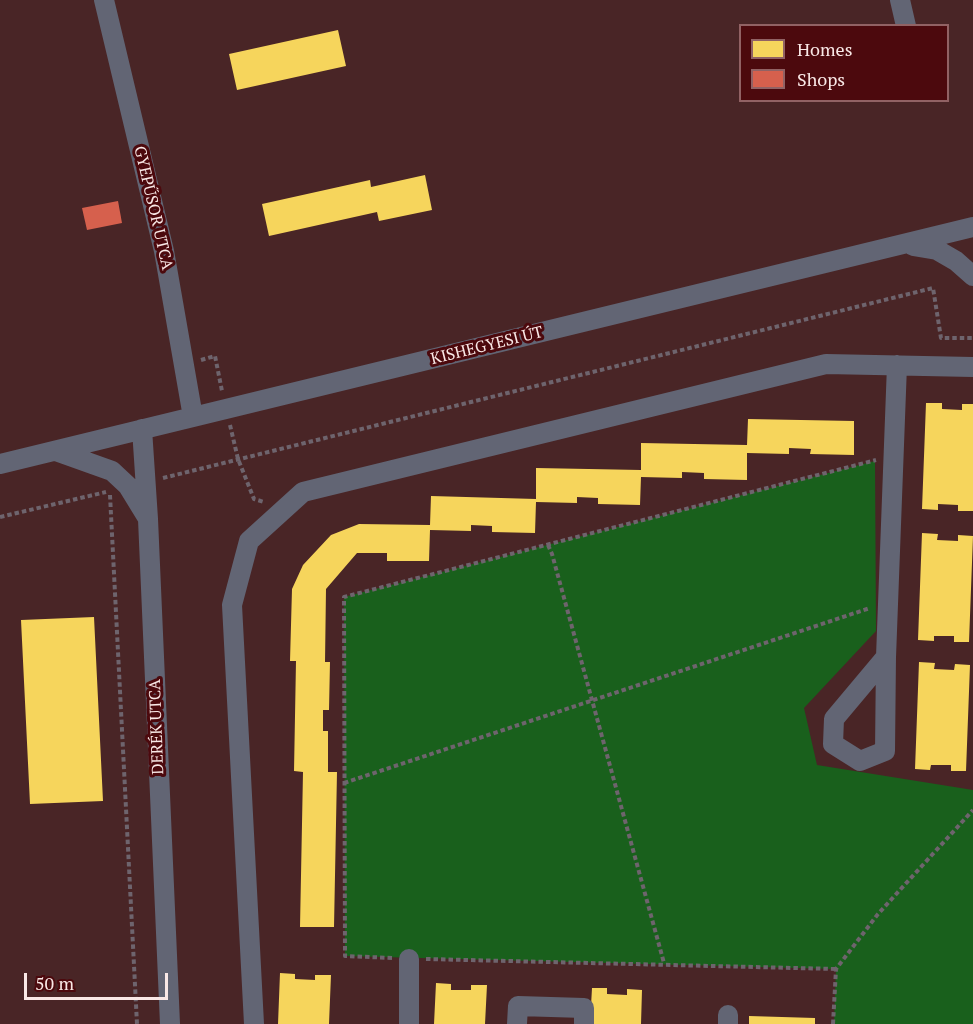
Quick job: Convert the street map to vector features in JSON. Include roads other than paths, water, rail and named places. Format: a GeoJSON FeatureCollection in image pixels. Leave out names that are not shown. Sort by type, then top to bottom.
{"type":"FeatureCollection","features":[{"type":"Feature","properties":{"kind":"street","name":"GYEPŰSOR UTCA"},"geometry":{"type":"LineString","coordinates":[[104,0],[164,251],[193,417]]}},
{"type":"Feature","properties":{"kind":"street"},"geometry":{"type":"LineString","coordinates":[[900,0],[906,24]]}},
{"type":"Feature","properties":{"kind":"street","name":"KISHEGYESI ÚT"},"geometry":{"type":"LineString","coordinates":[[0,464],[973,227]]}},
{"type":"Feature","properties":{"kind":"street"},"geometry":{"type":"LineString","coordinates":[[904,244],[937,250],[956,261],[973,276]]}},
{"type":"Feature","properties":{"kind":"street"},"geometry":{"type":"LineString","coordinates":[[254,1024],[232,605],[249,541],[303,492],[826,364],[973,367]]}},
{"type":"Feature","properties":{"kind":"street"},"geometry":{"type":"LineString","coordinates":[[886,657],[834,718],[833,744],[860,760],[885,751],[886,657],[897,365]]}},
{"type":"Feature","properties":{"kind":"street","name":"DERÉK UTCA"},"geometry":{"type":"LineString","coordinates":[[142,429],[170,1024]]}},
{"type":"Feature","properties":{"kind":"street"},"geometry":{"type":"LineString","coordinates":[[55,451],[112,471],[128,486],[148,519]]}},
{"type":"Feature","properties":{"kind":"street"},"geometry":{"type":"LineString","coordinates":[[409,959],[409,1024]]}},
{"type":"Feature","properties":{"kind":"street"},"geometry":{"type":"LineString","coordinates":[[517,1024],[518,1006],[584,1008],[584,1024]]}}]}
